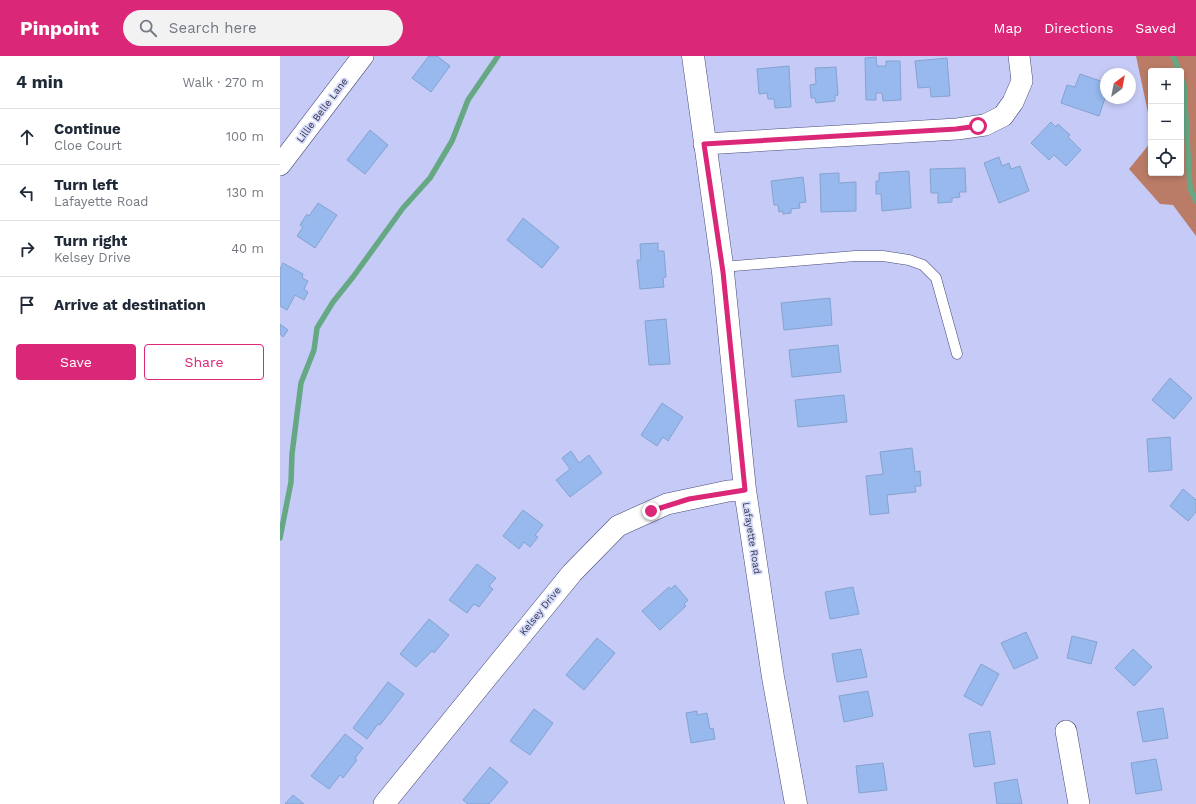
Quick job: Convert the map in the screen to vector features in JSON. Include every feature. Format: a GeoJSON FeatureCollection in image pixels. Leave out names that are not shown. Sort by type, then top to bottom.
{"type":"FeatureCollection","features":[{"type":"Feature","properties":{"kind":"main road","name":"Lafayette Road"},"geometry":{"type":"LineString","coordinates":[[693,56],[722,267],[745,490],[773,677],[796,804]]}},
{"type":"Feature","properties":{"kind":"street","name":"Lillie Belle Lane"},"geometry":{"type":"LineString","coordinates":[[280,165],[363,56]]}},
{"type":"Feature","properties":{"kind":"street"},"geometry":{"type":"LineString","coordinates":[[704,144],[956,129],[985,125],[1003,116],[1013,102],[1022,81],[1019,56]]}},
{"type":"Feature","properties":{"kind":"street","name":"Kelsey Drive"},"geometry":{"type":"LineString","coordinates":[[384,804],[572,573],[618,526],[667,504],[728,491],[745,490]]}},
{"type":"Feature","properties":{"kind":"street"},"geometry":{"type":"LineString","coordinates":[[1066,731],[1078,804]]}},
{"type":"Feature","properties":{"kind":"lane"},"geometry":{"type":"LineString","coordinates":[[722,267],[855,256],[884,256],[909,260],[923,265],[936,278],[957,354]]}},
{"type":"Feature","properties":{"kind":"shaded area"},"geometry":{"type":"Polygon","coordinates":[[[1136,56],[1196,56],[1196,236],[1173,205],[1160,204],[1129,169],[1148,146],[1148,176],[1184,176],[1184,68],[1148,68],[1148,113],[1136,56]]]}},
{"type":"Feature","properties":{"kind":"building"},"geometry":{"type":"Polygon","coordinates":[[[429,56],[437,56],[450,66],[431,92],[412,78],[429,56]]]}},
{"type":"Feature","properties":{"kind":"building"},"geometry":{"type":"Polygon","coordinates":[[[876,57],[877,66],[886,66],[886,61],[900,61],[901,100],[883,101],[882,93],[876,93],[876,100],[866,100],[865,58],[876,57]]]}},
{"type":"Feature","properties":{"kind":"building"},"geometry":{"type":"Polygon","coordinates":[[[947,58],[950,96],[931,97],[930,87],[918,88],[915,61],[947,58]]]}},
{"type":"Feature","properties":{"kind":"building"},"geometry":{"type":"Polygon","coordinates":[[[789,66],[791,107],[775,108],[774,99],[768,99],[767,93],[759,94],[757,69],[789,66]]]}},
{"type":"Feature","properties":{"kind":"building"},"geometry":{"type":"Polygon","coordinates":[[[836,67],[838,95],[835,96],[835,101],[816,103],[815,98],[811,98],[810,85],[816,84],[815,68],[836,67]]]}},
{"type":"Feature","properties":{"kind":"building"},"geometry":{"type":"Polygon","coordinates":[[[1080,74],[1100,81],[1100,104],[1103,104],[1099,116],[1061,103],[1067,85],[1075,87],[1080,74]]]}},
{"type":"Feature","properties":{"kind":"building"},"geometry":{"type":"Polygon","coordinates":[[[1051,122],[1056,127],[1058,124],[1070,135],[1068,137],[1081,150],[1066,166],[1054,155],[1049,160],[1031,143],[1051,122]]]}},
{"type":"Feature","properties":{"kind":"building"},"geometry":{"type":"Polygon","coordinates":[[[370,130],[388,145],[365,174],[347,160],[370,130]]]}},
{"type":"Feature","properties":{"kind":"building"},"geometry":{"type":"Polygon","coordinates":[[[999,157],[1002,166],[1009,163],[1011,169],[1020,166],[1029,191],[999,203],[984,163],[999,157]]]}},
{"type":"Feature","properties":{"kind":"building"},"geometry":{"type":"Polygon","coordinates":[[[965,168],[966,192],[959,192],[960,197],[952,198],[952,202],[938,203],[938,193],[931,193],[930,169],[965,168]]]}},
{"type":"Feature","properties":{"kind":"building"},"geometry":{"type":"Polygon","coordinates":[[[909,171],[911,208],[882,211],[881,194],[876,194],[876,181],[879,181],[879,173],[909,171]]]}},
{"type":"Feature","properties":{"kind":"building"},"geometry":{"type":"Polygon","coordinates":[[[839,173],[839,183],[856,182],[856,211],[821,212],[820,174],[839,173]]]}},
{"type":"Feature","properties":{"kind":"building"},"geometry":{"type":"Polygon","coordinates":[[[803,177],[806,202],[799,203],[800,208],[791,209],[791,213],[783,214],[783,211],[779,212],[778,205],[774,205],[771,181],[803,177]]]}},
{"type":"Feature","properties":{"kind":"building"},"geometry":{"type":"Polygon","coordinates":[[[318,203],[337,215],[315,248],[297,236],[303,227],[300,225],[307,214],[309,216],[318,203]]]}},
{"type":"Feature","properties":{"kind":"building"},"geometry":{"type":"Polygon","coordinates":[[[523,218],[559,247],[542,268],[507,240],[523,218]]]}},
{"type":"Feature","properties":{"kind":"building"},"geometry":{"type":"Polygon","coordinates":[[[658,243],[658,251],[664,251],[666,277],[663,278],[664,287],[640,289],[637,260],[641,260],[640,244],[658,243]]]}},
{"type":"Feature","properties":{"kind":"building"},"geometry":{"type":"Polygon","coordinates":[[[283,263],[303,274],[302,278],[308,281],[304,289],[308,292],[304,300],[295,295],[287,310],[280,306],[280,269],[283,263]]]}},
{"type":"Feature","properties":{"kind":"building"},"geometry":{"type":"Polygon","coordinates":[[[830,298],[832,325],[784,330],[781,303],[830,298]]]}},
{"type":"Feature","properties":{"kind":"building"},"geometry":{"type":"Polygon","coordinates":[[[666,319],[670,364],[649,365],[645,321],[666,319]]]}},
{"type":"Feature","properties":{"kind":"building"},"geometry":{"type":"Polygon","coordinates":[[[280,324],[288,330],[283,337],[280,334],[280,324]]]}},
{"type":"Feature","properties":{"kind":"building"},"geometry":{"type":"Polygon","coordinates":[[[838,345],[841,372],[792,377],[789,350],[838,345]]]}},
{"type":"Feature","properties":{"kind":"building"},"geometry":{"type":"Polygon","coordinates":[[[1170,378],[1192,398],[1174,419],[1152,400],[1170,378]]]}},
{"type":"Feature","properties":{"kind":"building"},"geometry":{"type":"Polygon","coordinates":[[[844,395],[847,422],[798,427],[795,400],[844,395]]]}},
{"type":"Feature","properties":{"kind":"building"},"geometry":{"type":"Polygon","coordinates":[[[662,403],[683,417],[668,441],[663,437],[657,446],[641,435],[662,403]]]}},
{"type":"Feature","properties":{"kind":"building"},"geometry":{"type":"Polygon","coordinates":[[[1170,437],[1172,470],[1149,472],[1147,439],[1170,437]]]}},
{"type":"Feature","properties":{"kind":"building"},"geometry":{"type":"Polygon","coordinates":[[[912,448],[915,472],[920,471],[921,486],[915,486],[916,492],[887,495],[889,513],[870,515],[866,476],[883,474],[880,452],[912,448]]]}},
{"type":"Feature","properties":{"kind":"building"},"geometry":{"type":"Polygon","coordinates":[[[571,451],[579,463],[589,455],[602,473],[570,497],[556,480],[570,469],[562,458],[571,451]]]}},
{"type":"Feature","properties":{"kind":"building"},"geometry":{"type":"Polygon","coordinates":[[[1183,489],[1196,500],[1196,512],[1188,521],[1170,506],[1183,489]]]}},
{"type":"Feature","properties":{"kind":"building"},"geometry":{"type":"Polygon","coordinates":[[[523,510],[543,525],[535,535],[538,537],[530,547],[524,542],[519,549],[503,536],[523,510]]]}},
{"type":"Feature","properties":{"kind":"building"},"geometry":{"type":"Polygon","coordinates":[[[477,564],[496,578],[489,586],[493,589],[479,607],[474,604],[467,613],[449,600],[477,564]]]}},
{"type":"Feature","properties":{"kind":"building"},"geometry":{"type":"Polygon","coordinates":[[[675,585],[688,600],[684,604],[686,606],[660,630],[642,611],[669,587],[671,589],[675,585]]]}},
{"type":"Feature","properties":{"kind":"building"},"geometry":{"type":"Polygon","coordinates":[[[853,587],[859,614],[830,619],[825,592],[853,587]]]}},
{"type":"Feature","properties":{"kind":"building"},"geometry":{"type":"Polygon","coordinates":[[[429,619],[449,635],[434,653],[432,651],[416,667],[400,654],[429,619]]]}},
{"type":"Feature","properties":{"kind":"building"},"geometry":{"type":"Polygon","coordinates":[[[1026,632],[1038,658],[1014,669],[1001,643],[1026,632]]]}},
{"type":"Feature","properties":{"kind":"building"},"geometry":{"type":"Polygon","coordinates":[[[1072,636],[1097,642],[1091,664],[1067,658],[1072,636]]]}},
{"type":"Feature","properties":{"kind":"building"},"geometry":{"type":"Polygon","coordinates":[[[597,638],[615,653],[584,690],[566,675],[597,638]]]}},
{"type":"Feature","properties":{"kind":"building"},"geometry":{"type":"Polygon","coordinates":[[[861,649],[867,677],[837,682],[832,654],[861,649]]]}},
{"type":"Feature","properties":{"kind":"building"},"geometry":{"type":"Polygon","coordinates":[[[1133,649],[1152,667],[1134,686],[1115,668],[1133,649]]]}},
{"type":"Feature","properties":{"kind":"building"},"geometry":{"type":"Polygon","coordinates":[[[981,664],[999,674],[982,706],[964,696],[981,664]]]}},
{"type":"Feature","properties":{"kind":"building"},"geometry":{"type":"Polygon","coordinates":[[[388,682],[404,694],[367,739],[353,728],[388,682]]]}},
{"type":"Feature","properties":{"kind":"building"},"geometry":{"type":"Polygon","coordinates":[[[868,691],[873,716],[844,722],[839,696],[868,691]]]}},
{"type":"Feature","properties":{"kind":"building"},"geometry":{"type":"Polygon","coordinates":[[[1163,708],[1168,738],[1143,742],[1137,712],[1163,708]]]}},
{"type":"Feature","properties":{"kind":"building"},"geometry":{"type":"Polygon","coordinates":[[[534,709],[553,723],[530,755],[510,741],[534,709]]]}},
{"type":"Feature","properties":{"kind":"building"},"geometry":{"type":"Polygon","coordinates":[[[697,711],[697,715],[707,713],[710,729],[713,728],[715,739],[691,743],[686,713],[697,711]]]}},
{"type":"Feature","properties":{"kind":"building"},"geometry":{"type":"Polygon","coordinates":[[[990,731],[995,764],[974,767],[969,734],[990,731]]]}},
{"type":"Feature","properties":{"kind":"building"},"geometry":{"type":"Polygon","coordinates":[[[345,734],[363,748],[355,758],[357,760],[343,778],[340,775],[329,789],[311,776],[345,734]]]}},
{"type":"Feature","properties":{"kind":"building"},"geometry":{"type":"Polygon","coordinates":[[[1156,759],[1162,790],[1136,794],[1131,763],[1156,759]]]}},
{"type":"Feature","properties":{"kind":"building"},"geometry":{"type":"Polygon","coordinates":[[[883,763],[887,790],[859,793],[856,766],[883,763]]]}},
{"type":"Feature","properties":{"kind":"building"},"geometry":{"type":"Polygon","coordinates":[[[490,767],[508,782],[489,804],[468,804],[463,800],[490,767]]]}},
{"type":"Feature","properties":{"kind":"building"},"geometry":{"type":"Polygon","coordinates":[[[1017,779],[1022,804],[997,804],[994,783],[1017,779]]]}},
{"type":"Feature","properties":{"kind":"building"},"geometry":{"type":"Polygon","coordinates":[[[293,795],[304,804],[285,804],[293,795]]]}},
{"type":"Feature","properties":{"kind":"waterway"},"geometry":{"type":"LineString","coordinates":[[280,538],[291,482],[292,454],[301,383],[314,350],[317,328],[333,302],[403,208],[430,178],[452,141],[468,100],[498,56]]}},
{"type":"Feature","properties":{"kind":"waterway"},"geometry":{"type":"LineString","coordinates":[[1173,56],[1178,68]]}},
{"type":"Feature","properties":{"kind":"waterway"},"geometry":{"type":"LineString","coordinates":[[1184,85],[1190,188],[1196,201]]}},
{"type":"Feature","properties":{"kind":"route"},"geometry":{"type":"LineString","coordinates":[[651,511],[667,504],[689,499],[728,491],[745,490],[723,272],[704,144],[956,129],[978,126]]}}]}
